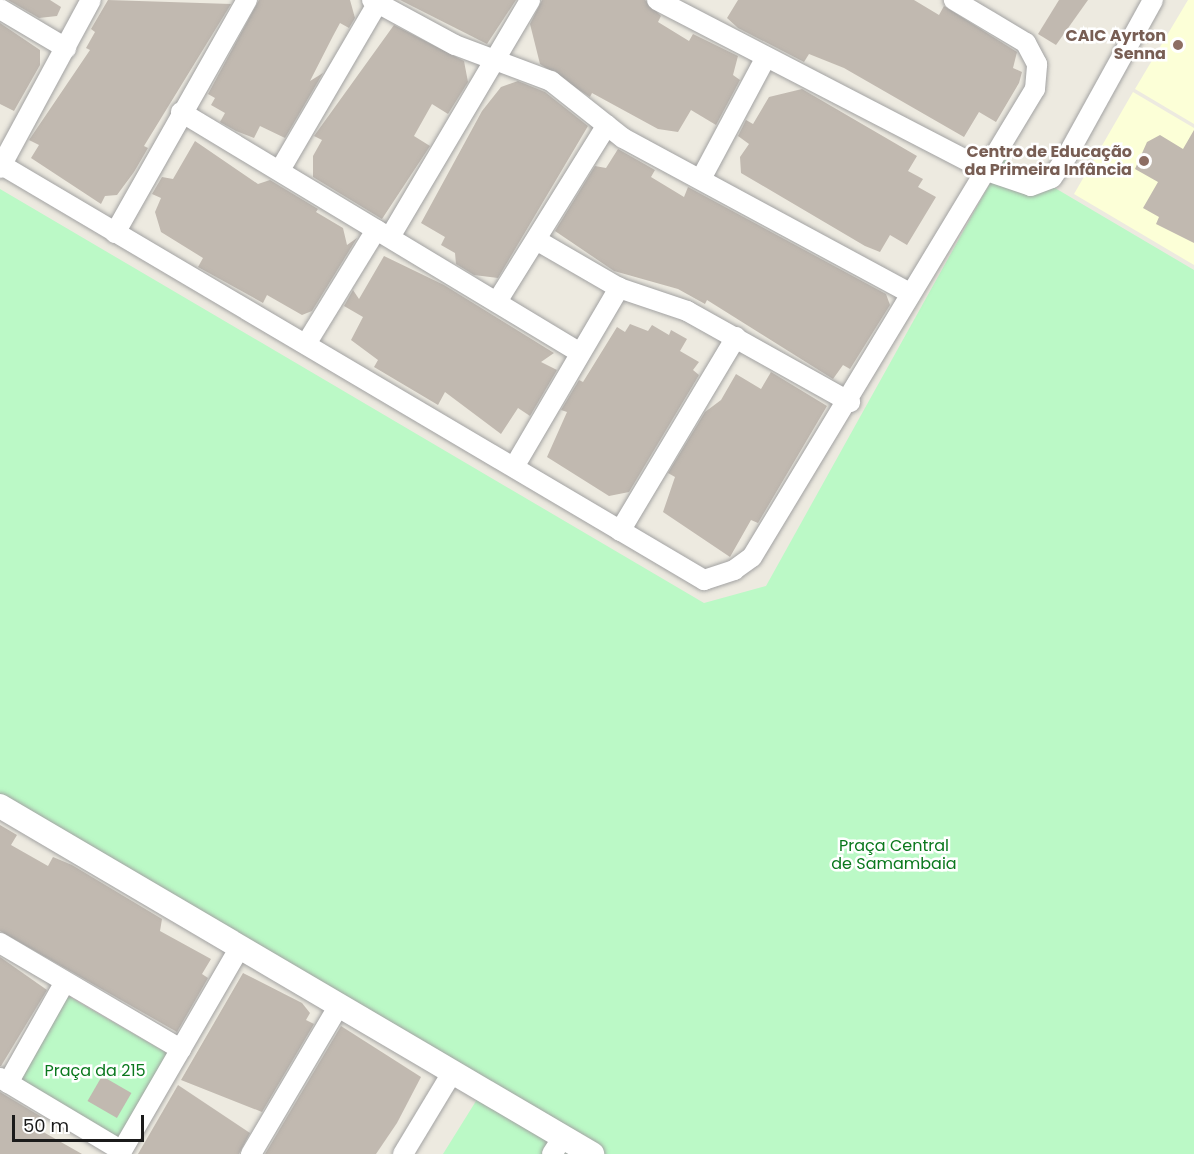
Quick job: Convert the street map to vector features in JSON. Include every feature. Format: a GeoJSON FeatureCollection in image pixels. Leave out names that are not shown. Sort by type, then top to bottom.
{"type":"FeatureCollection","features":[{"type":"Feature","properties":{"kind":"street"},"geometry":{"type":"LineString","coordinates":[[91,0],[0,166],[704,580],[734,570],[752,557],[850,402],[910,293],[987,171],[1035,88],[1037,63],[1026,43],[954,0]]}},
{"type":"Feature","properties":{"kind":"street"},"geometry":{"type":"LineString","coordinates":[[116,233],[181,112],[247,0]]}},
{"type":"Feature","properties":{"kind":"street"},"geometry":{"type":"LineString","coordinates":[[306,344],[383,234],[530,0]]}},
{"type":"Feature","properties":{"kind":"street"},"geometry":{"type":"LineString","coordinates":[[657,0],[1016,184],[1041,184],[1052,178],[1153,0]]}},
{"type":"Feature","properties":{"kind":"street"},"geometry":{"type":"LineString","coordinates":[[280,170],[375,2],[455,45],[495,58],[551,81],[607,125],[653,155],[702,177],[910,293]]}},
{"type":"Feature","properties":{"kind":"street"},"geometry":{"type":"LineString","coordinates":[[0,9],[66,48]]}},
{"type":"Feature","properties":{"kind":"street"},"geometry":{"type":"LineString","coordinates":[[702,177],[766,57]]}},
{"type":"Feature","properties":{"kind":"street"},"geometry":{"type":"LineString","coordinates":[[181,112],[383,234],[498,300],[580,352]]}},
{"type":"Feature","properties":{"kind":"street"},"geometry":{"type":"LineString","coordinates":[[498,300],[538,241],[607,125]]}},
{"type":"Feature","properties":{"kind":"street"},"geometry":{"type":"LineString","coordinates":[[538,241],[619,288],[687,311],[850,402]]}},
{"type":"Feature","properties":{"kind":"street"},"geometry":{"type":"LineString","coordinates":[[514,467],[619,288]]}},
{"type":"Feature","properties":{"kind":"street"},"geometry":{"type":"LineString","coordinates":[[620,531],[736,337]]}},
{"type":"Feature","properties":{"kind":"street"},"geometry":{"type":"LineString","coordinates":[[0,806],[338,1007],[453,1071],[557,1145],[592,1154]]}},
{"type":"Feature","properties":{"kind":"street"},"geometry":{"type":"LineString","coordinates":[[0,943],[181,1049]]}},
{"type":"Feature","properties":{"kind":"street"},"geometry":{"type":"LineString","coordinates":[[64,982],[4,1080],[121,1152],[240,947]]}},
{"type":"Feature","properties":{"kind":"street"},"geometry":{"type":"LineString","coordinates":[[251,1154],[338,1007]]}},
{"type":"Feature","properties":{"kind":"street"},"geometry":{"type":"LineString","coordinates":[[403,1154],[453,1071]]}},
{"type":"Feature","properties":{"kind":"shaded area","name":"CAIC Ayrton Senna"},"geometry":{"type":"Polygon","coordinates":[[[1188,0],[1194,0],[1194,124],[1135,89],[1188,0]]]}},
{"type":"Feature","properties":{"kind":"shaded area","name":"Centro de Educação da Primeira Infância"},"geometry":{"type":"Polygon","coordinates":[[[1133,92],[1194,128],[1194,265],[1074,194],[1133,92]]]}},
{"type":"Feature","properties":{"kind":"green space","name":"Praça Central de Samambaia"},"geometry":{"type":"Polygon","coordinates":[[[1004,158],[1194,270],[1194,1154],[443,1154],[481,1093],[0,811],[0,189],[704,603],[766,586],[1004,158]]]}},
{"type":"Feature","properties":{"kind":"green space","name":"Praça da 215"},"geometry":{"type":"Polygon","coordinates":[[[68,996],[173,1056],[121,1147],[16,1086],[68,996]]]}},
{"type":"Feature","properties":{"kind":"building"},"geometry":{"type":"Polygon","coordinates":[[[8,0],[50,0],[61,7],[57,16],[39,18],[8,0]]]}},
{"type":"Feature","properties":{"kind":"building"},"geometry":{"type":"Polygon","coordinates":[[[108,0],[231,4],[144,146],[148,148],[134,172],[117,195],[105,196],[101,204],[31,158],[39,145],[29,140],[90,50],[86,48],[95,32],[91,29],[108,0]]]}},
{"type":"Feature","properties":{"kind":"building"},"geometry":{"type":"Polygon","coordinates":[[[259,0],[350,0],[355,18],[349,28],[340,23],[310,81],[323,73],[285,138],[260,126],[254,138],[220,122],[225,113],[211,105],[215,98],[208,94],[259,0]]]}},
{"type":"Feature","properties":{"kind":"building"},"geometry":{"type":"Polygon","coordinates":[[[400,0],[516,0],[487,44],[400,0]]]}},
{"type":"Feature","properties":{"kind":"building"},"geometry":{"type":"Polygon","coordinates":[[[542,0],[645,0],[661,16],[658,22],[689,41],[693,34],[738,56],[733,75],[740,80],[716,125],[691,110],[678,132],[658,129],[592,93],[590,97],[540,64],[530,24],[542,0]]]}},
{"type":"Feature","properties":{"kind":"building"},"geometry":{"type":"Polygon","coordinates":[[[738,0],[914,0],[939,15],[944,6],[1017,52],[1013,68],[1022,72],[1019,83],[996,122],[979,112],[964,137],[844,68],[809,54],[804,62],[738,28],[727,18],[738,0]]]}},
{"type":"Feature","properties":{"kind":"building"},"geometry":{"type":"Polygon","coordinates":[[[1059,0],[1088,0],[1056,45],[1038,34],[1059,0]]]}},
{"type":"Feature","properties":{"kind":"building"},"geometry":{"type":"Polygon","coordinates":[[[0,23],[40,50],[40,65],[14,111],[0,104],[0,23]]]}},
{"type":"Feature","properties":{"kind":"building"},"geometry":{"type":"Polygon","coordinates":[[[394,25],[464,61],[468,82],[448,114],[432,104],[414,136],[430,146],[382,219],[313,177],[313,156],[322,140],[314,136],[394,25]]]}},
{"type":"Feature","properties":{"kind":"building"},"geometry":{"type":"Polygon","coordinates":[[[518,81],[545,92],[588,126],[498,278],[474,275],[456,264],[455,253],[441,245],[445,237],[421,223],[482,111],[501,87],[518,81]]]}},
{"type":"Feature","properties":{"kind":"building"},"geometry":{"type":"Polygon","coordinates":[[[802,89],[917,156],[908,171],[923,179],[918,187],[936,197],[907,245],[890,235],[880,252],[865,246],[741,173],[740,157],[749,144],[738,136],[746,120],[753,124],[769,97],[802,89]]]}},
{"type":"Feature","properties":{"kind":"building"},"geometry":{"type":"Polygon","coordinates":[[[1194,130],[1194,243],[1156,224],[1159,217],[1143,208],[1158,182],[1135,169],[1147,142],[1160,135],[1183,149],[1194,130]]]}},
{"type":"Feature","properties":{"kind":"building"},"geometry":{"type":"Polygon","coordinates":[[[195,141],[258,184],[270,180],[318,209],[316,212],[343,228],[347,245],[357,238],[312,311],[302,315],[267,295],[263,303],[198,267],[203,258],[161,232],[155,212],[161,198],[152,194],[162,177],[173,179],[195,141]]]}},
{"type":"Feature","properties":{"kind":"building"},"geometry":{"type":"Polygon","coordinates":[[[618,149],[655,170],[651,177],[684,197],[688,187],[886,294],[890,305],[850,369],[843,365],[833,379],[707,300],[705,304],[678,289],[614,271],[555,231],[595,166],[606,168],[618,149]]]}},
{"type":"Feature","properties":{"kind":"building"},"geometry":{"type":"Polygon","coordinates":[[[384,256],[444,285],[554,353],[541,362],[557,370],[530,416],[518,408],[501,434],[445,392],[438,405],[374,367],[378,360],[351,340],[363,317],[344,306],[353,290],[359,299],[384,256]]]}},
{"type":"Feature","properties":{"kind":"building"},"geometry":{"type":"Polygon","coordinates":[[[630,324],[648,331],[652,325],[669,335],[671,330],[687,339],[680,351],[699,362],[693,370],[699,375],[629,492],[609,496],[547,457],[567,412],[561,410],[579,380],[583,382],[617,327],[625,332],[630,324]]]}},
{"type":"Feature","properties":{"kind":"building"},"geometry":{"type":"Polygon","coordinates":[[[771,372],[827,406],[758,523],[751,520],[730,557],[663,512],[675,477],[668,473],[705,412],[721,400],[736,374],[761,389],[771,372]]]}},
{"type":"Feature","properties":{"kind":"building"},"geometry":{"type":"Polygon","coordinates":[[[0,825],[17,835],[11,845],[48,866],[53,857],[72,865],[162,919],[160,931],[211,959],[202,974],[208,978],[177,1032],[0,931],[0,825]]]}},
{"type":"Feature","properties":{"kind":"building"},"geometry":{"type":"Polygon","coordinates":[[[0,957],[47,990],[1,1066],[0,1066],[0,957]]]}},
{"type":"Feature","properties":{"kind":"building"},"geometry":{"type":"Polygon","coordinates":[[[243,973],[302,1003],[310,1013],[306,1020],[314,1024],[262,1112],[181,1080],[243,973]]]}},
{"type":"Feature","properties":{"kind":"building"},"geometry":{"type":"Polygon","coordinates":[[[341,1026],[421,1077],[397,1123],[376,1154],[265,1154],[341,1026]]]}},
{"type":"Feature","properties":{"kind":"building"},"geometry":{"type":"Polygon","coordinates":[[[102,1076],[131,1093],[117,1118],[88,1101],[102,1076]]]}},
{"type":"Feature","properties":{"kind":"building"},"geometry":{"type":"Polygon","coordinates":[[[178,1085],[250,1133],[239,1154],[138,1154],[178,1085]]]}},
{"type":"Feature","properties":{"kind":"building"},"geometry":{"type":"Polygon","coordinates":[[[0,1092],[45,1119],[38,1129],[82,1154],[0,1154],[0,1092]]]}},
{"type":"Feature","properties":{"kind":"place","name":"CAIC Ayrton Senna"},"geometry":{"type":"Point","coordinates":[1178,45]}},
{"type":"Feature","properties":{"kind":"place","name":"Centro de Educação da Primeira Infância"},"geometry":{"type":"Point","coordinates":[1144,161]}}]}
